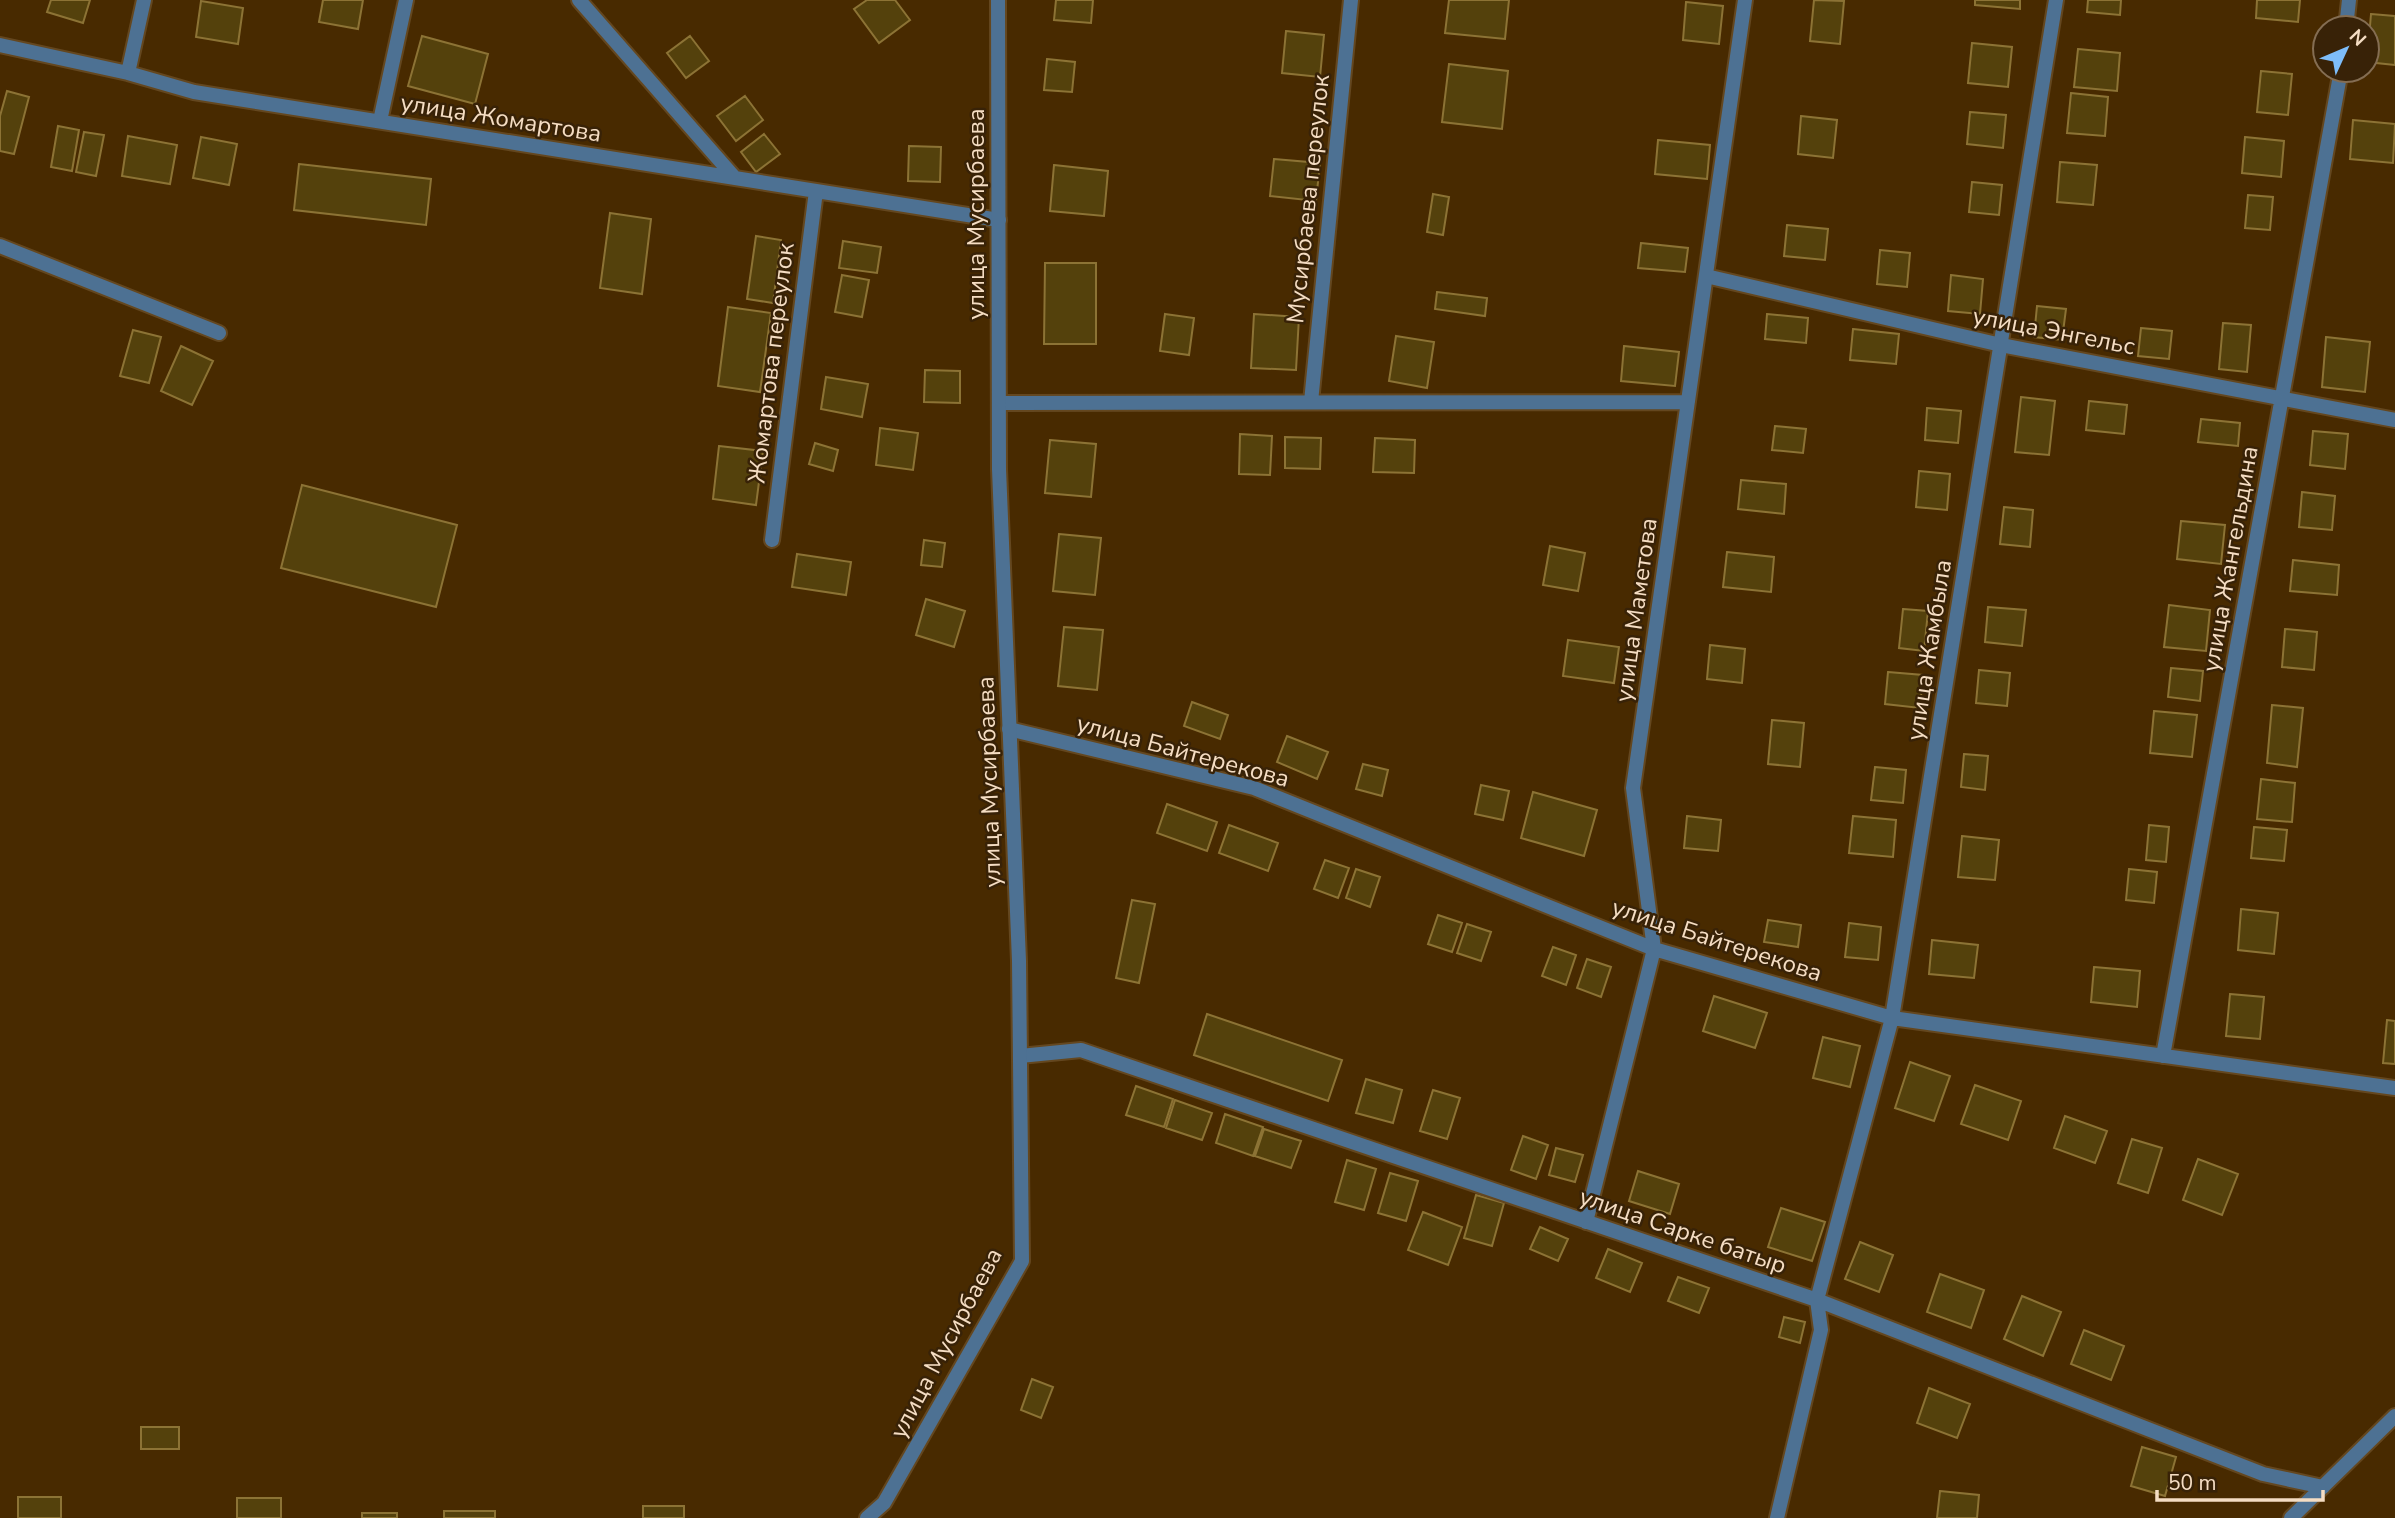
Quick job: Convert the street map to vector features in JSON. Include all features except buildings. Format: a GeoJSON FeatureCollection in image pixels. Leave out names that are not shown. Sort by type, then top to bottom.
{"type":"FeatureCollection","features":[{"type":"Feature","properties":{"kind":"street"},"geometry":{"type":"LineString","coordinates":[[128,73],[144,0]]}},
{"type":"Feature","properties":{"kind":"street"},"geometry":{"type":"LineString","coordinates":[[380,121],[406,0]]}},
{"type":"Feature","properties":{"kind":"street"},"geometry":{"type":"LineString","coordinates":[[579,0],[735,178]]}},
{"type":"Feature","properties":{"kind":"street","name":"улица Мусирбаева"},"geometry":{"type":"LineString","coordinates":[[867,1518],[884,1503],[1022,1261],[1019,961],[999,470],[998,0]]}},
{"type":"Feature","properties":{"kind":"street","name":"Мусирбаева переулок"},"geometry":{"type":"LineString","coordinates":[[1311,402],[1351,0]]}},
{"type":"Feature","properties":{"kind":"street","name":"улица Маметова"},"geometry":{"type":"LineString","coordinates":[[1586,1222],[1654,949],[1633,788],[1745,0]]}},
{"type":"Feature","properties":{"kind":"street","name":"улица Жамбыла"},"geometry":{"type":"LineString","coordinates":[[1777,1518],[1821,1329],[1817,1300],[1892,1018],[2056,0]]}},
{"type":"Feature","properties":{"kind":"street","name":"улица Жомартова"},"geometry":{"type":"LineString","coordinates":[[0,45],[128,73],[194,92],[999,220]]}},
{"type":"Feature","properties":{"kind":"street","name":"улица Жангельдина"},"geometry":{"type":"LineString","coordinates":[[2163,1056],[2338,84]]}},
{"type":"Feature","properties":{"kind":"street","name":"Жомартова переулок"},"geometry":{"type":"LineString","coordinates":[[772,540],[816,191]]}},
{"type":"Feature","properties":{"kind":"street"},"geometry":{"type":"LineString","coordinates":[[0,246],[219,333]]}},
{"type":"Feature","properties":{"kind":"street","name":"улица Энгельс"},"geometry":{"type":"LineString","coordinates":[[1706,276],[2001,345],[2395,421]]}},
{"type":"Feature","properties":{"kind":"street"},"geometry":{"type":"LineString","coordinates":[[999,403],[1688,402]]}},
{"type":"Feature","properties":{"kind":"street","name":"улица Байтерекова"},"geometry":{"type":"LineString","coordinates":[[1009,729],[1254,788],[1654,949],[1892,1018],[2395,1088]]}},
{"type":"Feature","properties":{"kind":"street","name":"улица Сарке батыр"},"geometry":{"type":"LineString","coordinates":[[1020,1056],[1081,1050],[1817,1300],[2263,1474],[2323,1487]]}},
{"type":"Feature","properties":{"kind":"street"},"geometry":{"type":"LineString","coordinates":[[2291,1518],[2395,1416]]}}]}
